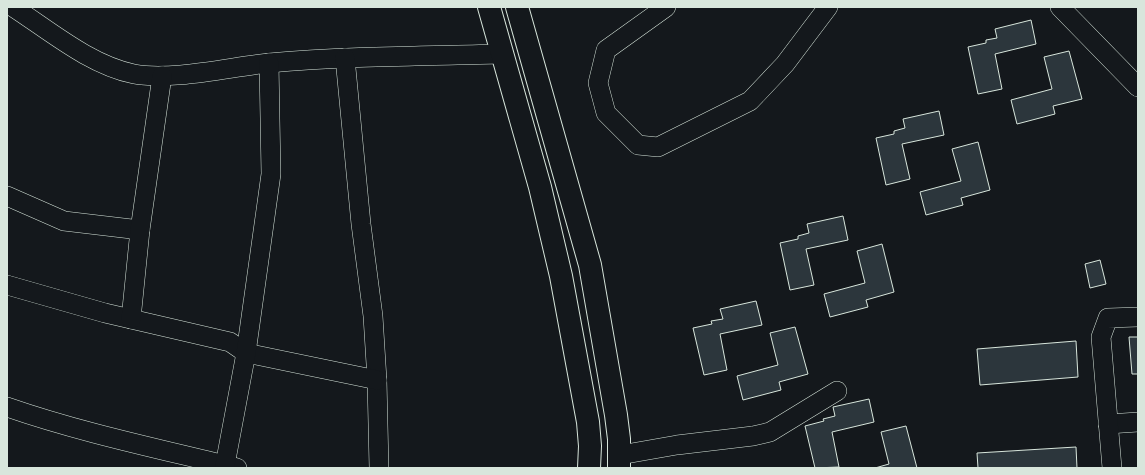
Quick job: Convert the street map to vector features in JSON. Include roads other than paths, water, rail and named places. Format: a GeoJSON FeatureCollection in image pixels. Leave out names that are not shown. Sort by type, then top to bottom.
{"type":"FeatureCollection","features":[{"type":"Feature","properties":{"kind":"main road"},"geometry":{"type":"LineString","coordinates":[[489,7],[501,54],[540,187],[561,276],[588,422],[590,446],[589,468]]}},
{"type":"Feature","properties":{"kind":"main road"},"geometry":{"type":"LineString","coordinates":[[517,7],[590,265],[619,454],[590,446]]}},
{"type":"Feature","properties":{"kind":"street"},"geometry":{"type":"LineString","coordinates":[[13,7],[81,52],[109,65],[134,74],[162,76],[269,63],[345,58],[501,54]]}},
{"type":"Feature","properties":{"kind":"street"},"geometry":{"type":"LineString","coordinates":[[666,7],[606,50],[598,83],[606,113],[638,145],[658,147],[750,100],[785,64],[828,7]]}},
{"type":"Feature","properties":{"kind":"street"},"geometry":{"type":"LineString","coordinates":[[1060,7],[1138,87]]}},
{"type":"Feature","properties":{"kind":"street"},"geometry":{"type":"LineString","coordinates":[[345,58],[361,224],[373,316],[377,380],[379,468]]}},
{"type":"Feature","properties":{"kind":"street"},"geometry":{"type":"LineString","coordinates":[[7,407],[184,462],[231,467],[271,174],[269,63]]}},
{"type":"Feature","properties":{"kind":"street"},"geometry":{"type":"LineString","coordinates":[[131,319],[140,230],[162,76]]}},
{"type":"Feature","properties":{"kind":"street"},"geometry":{"type":"LineString","coordinates":[[7,196],[64,222],[140,230]]}},
{"type":"Feature","properties":{"kind":"street"},"geometry":{"type":"LineString","coordinates":[[7,285],[131,319],[230,342],[246,353],[377,380]]}},
{"type":"Feature","properties":{"kind":"street"},"geometry":{"type":"LineString","coordinates":[[1112,468],[1101,337],[1108,318],[1138,317]]}},
{"type":"Feature","properties":{"kind":"street"},"geometry":{"type":"LineString","coordinates":[[619,454],[677,445],[754,436],[770,432],[837,391]]}},
{"type":"Feature","properties":{"kind":"street"},"geometry":{"type":"LineString","coordinates":[[1108,424],[1138,422]]}}]}
